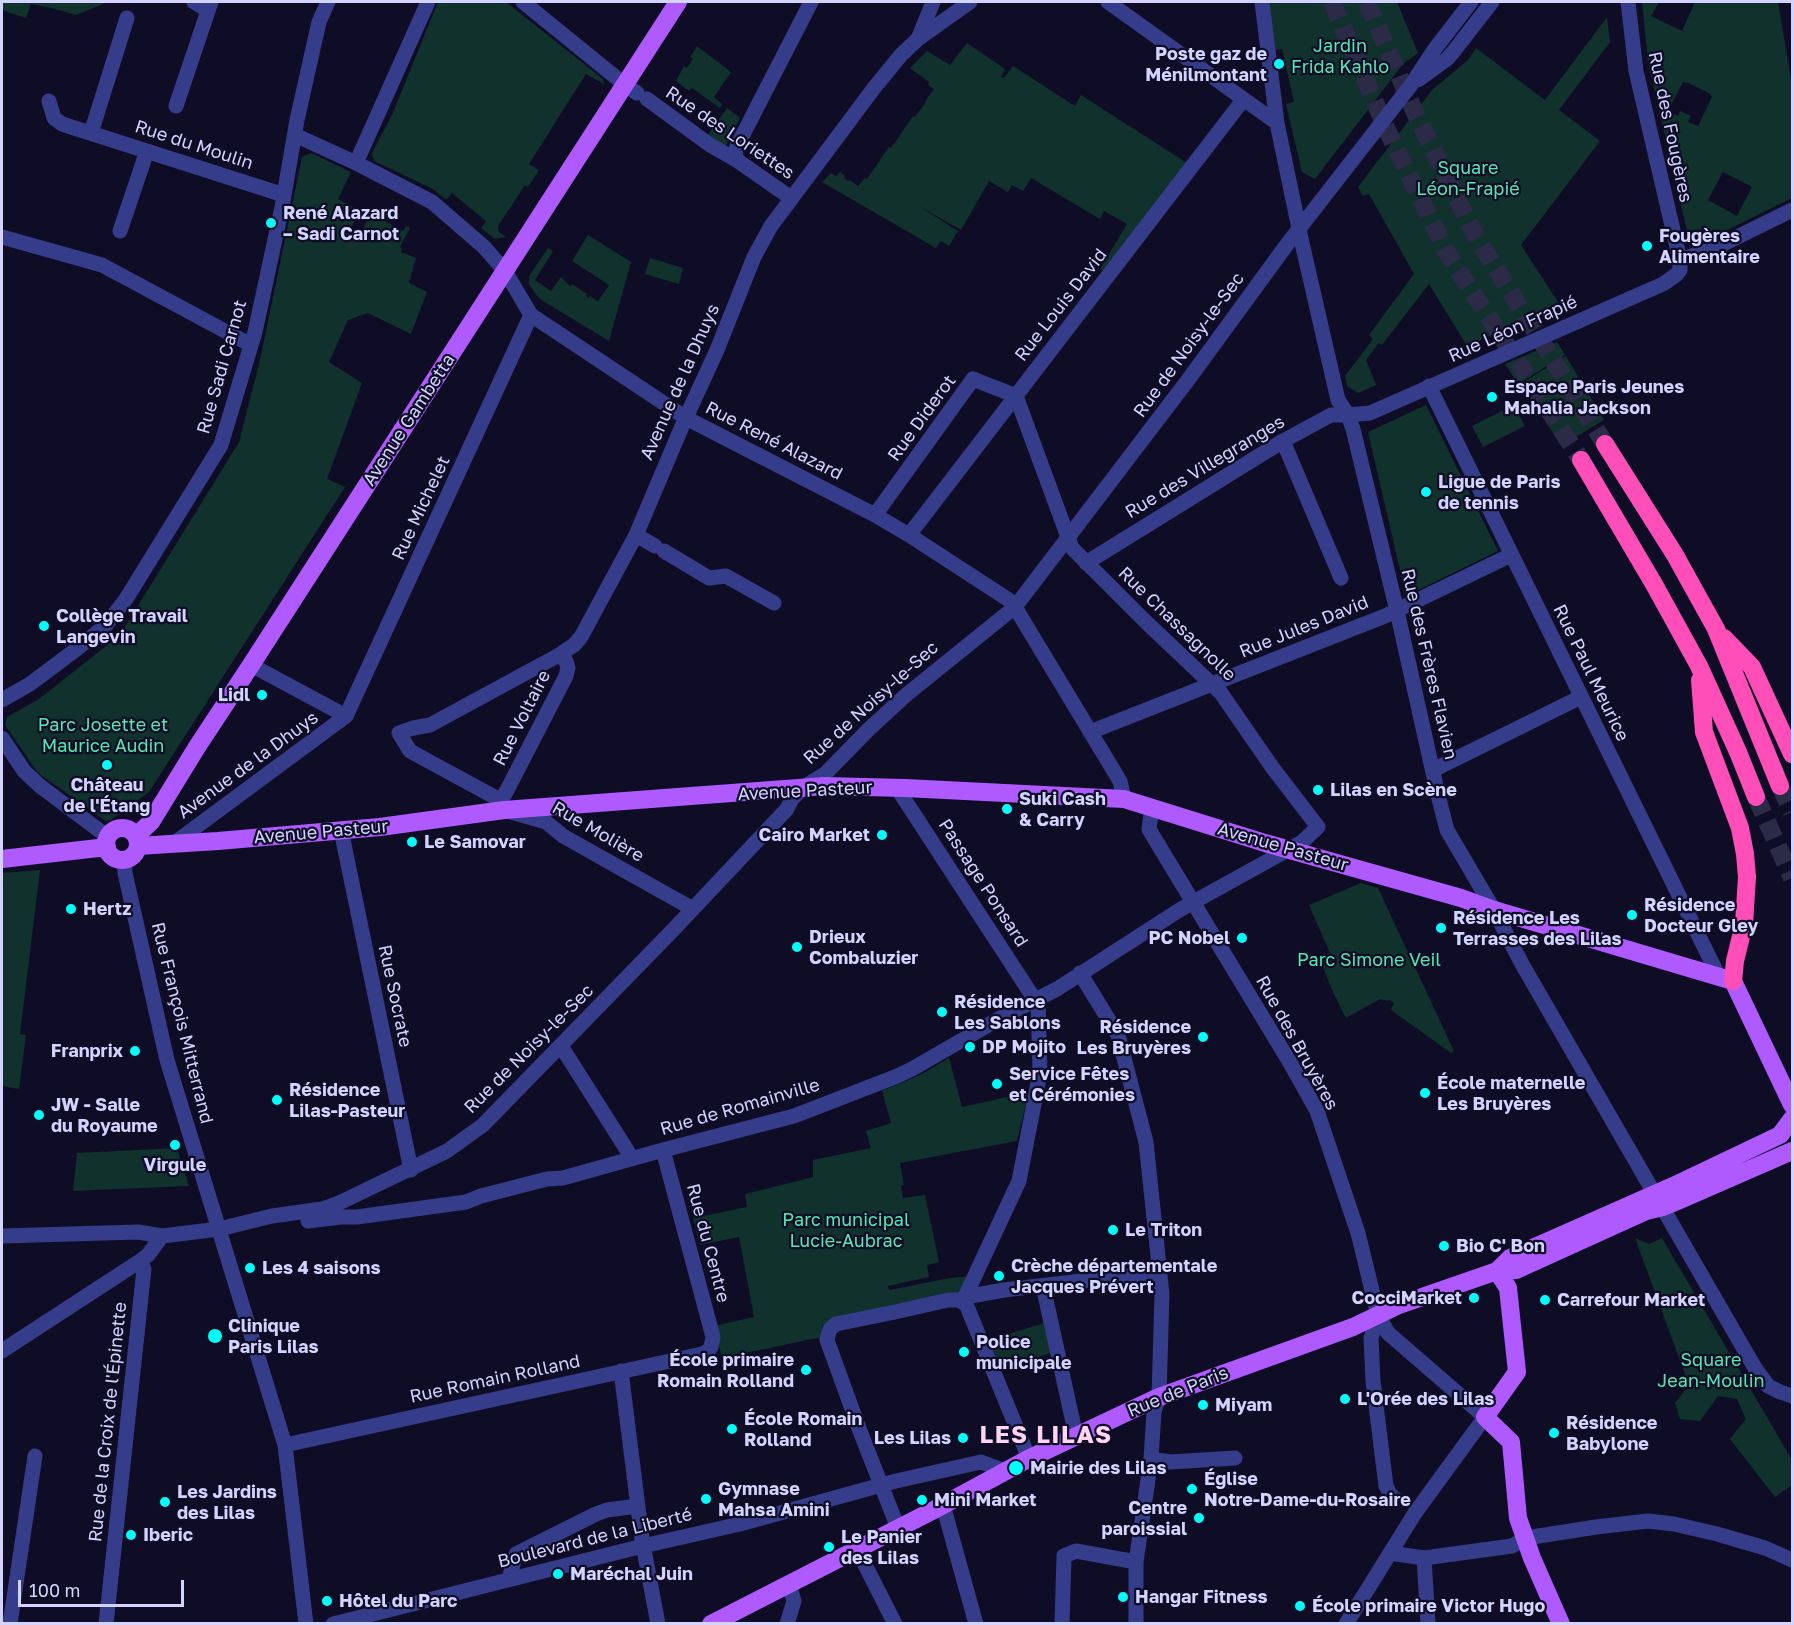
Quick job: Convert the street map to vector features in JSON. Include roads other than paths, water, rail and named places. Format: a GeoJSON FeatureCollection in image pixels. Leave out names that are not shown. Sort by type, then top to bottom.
{"type":"FeatureCollection","features":[{"type":"Feature","properties":{"kind":"highway"},"geometry":{"type":"LineString","coordinates":[[1605,444],[1675,555],[1716,629],[1780,786]]}},
{"type":"Feature","properties":{"kind":"highway"},"geometry":{"type":"LineString","coordinates":[[1581,460],[1699,666],[1756,797]]}},
{"type":"Feature","properties":{"kind":"highway"},"geometry":{"type":"LineString","coordinates":[[1716,629],[1752,667],[1792,754]]}},
{"type":"Feature","properties":{"kind":"highway"},"geometry":{"type":"LineString","coordinates":[[1699,666],[1704,732],[1740,828],[1747,877],[1744,924],[1734,961],[1726,979]]}},
{"type":"Feature","properties":{"kind":"main road","name":"Avenue Gambetta"},"geometry":{"type":"LineString","coordinates":[[137,841],[505,271],[636,92],[678,2]]}},
{"type":"Feature","properties":{"kind":"main road","name":"Avenue Pasteur"},"geometry":{"type":"LineString","coordinates":[[137,841],[173,844],[380,827],[502,805],[736,794],[804,787],[897,788],[1124,799],[1726,979]]}},
{"type":"Feature","properties":{"kind":"main road"},"geometry":{"type":"LineString","coordinates":[[124,828],[129,830],[137,841],[134,855],[124,860],[111,855],[108,842],[115,830],[124,828]]}},
{"type":"Feature","properties":{"kind":"main road"},"geometry":{"type":"LineString","coordinates":[[2,859],[108,842]]}},
{"type":"Feature","properties":{"kind":"main road"},"geometry":{"type":"LineString","coordinates":[[1726,979],[1792,1105]]}},
{"type":"Feature","properties":{"kind":"main road"},"geometry":{"type":"LineString","coordinates":[[1658,1200],[1780,1135],[1792,1119]]}},
{"type":"Feature","properties":{"kind":"main road"},"geometry":{"type":"LineString","coordinates":[[1658,1200],[1792,1151]]}},
{"type":"Feature","properties":{"kind":"main road","name":"Rue de Paris"},"geometry":{"type":"LineString","coordinates":[[711,1623],[944,1505],[1028,1459],[1159,1397],[1353,1327],[1398,1305],[1497,1271],[1516,1270],[1646,1210],[1658,1200]]}},
{"type":"Feature","properties":{"kind":"main road"},"geometry":{"type":"LineString","coordinates":[[1497,1271],[1508,1288],[1517,1372],[1485,1417],[1511,1443],[1518,1518],[1532,1558],[1561,1623]]}},
{"type":"Feature","properties":{"kind":"street"},"geometry":{"type":"LineString","coordinates":[[177,106],[209,6],[194,2]]}},
{"type":"Feature","properties":{"kind":"street","name":"Rue Sadi Carnot"},"geometry":{"type":"LineString","coordinates":[[2,700],[30,684],[106,625],[126,599],[221,445],[255,332],[319,22],[328,2]]}},
{"type":"Feature","properties":{"kind":"street"},"geometry":{"type":"LineString","coordinates":[[356,163],[428,2]]}},
{"type":"Feature","properties":{"kind":"street","name":"Rue des Loriettes"},"geometry":{"type":"LineString","coordinates":[[523,2],[636,92],[710,145],[738,161],[791,198]]}},
{"type":"Feature","properties":{"kind":"street"},"geometry":{"type":"LineString","coordinates":[[738,161],[735,155],[737,146],[811,2]]}},
{"type":"Feature","properties":{"kind":"street"},"geometry":{"type":"LineString","coordinates":[[918,39],[933,2]]}},
{"type":"Feature","properties":{"kind":"street","name":"Avenue de la Dhuys"},"geometry":{"type":"LineString","coordinates":[[399,733],[430,725],[559,655],[581,637],[636,535],[717,350],[754,257],[771,226],[874,88],[901,56],[918,39],[970,2]]}},
{"type":"Feature","properties":{"kind":"street"},"geometry":{"type":"LineString","coordinates":[[1108,2],[1277,123]]}},
{"type":"Feature","properties":{"kind":"street","name":"Rue des Frères Flavien"},"geometry":{"type":"LineString","coordinates":[[1262,2],[1277,123],[1299,229],[1338,400],[1348,415],[1353,429],[1448,830],[1522,964],[1764,1381],[1773,1389],[1792,1396]]}},
{"type":"Feature","properties":{"kind":"street","name":"Rue de Noisy-le-Sec"},"geometry":{"type":"LineString","coordinates":[[2,1236],[138,1232],[162,1236],[219,1229],[272,1216],[322,1209],[341,1210],[356,1194],[447,1151],[483,1125],[693,909],[787,809],[792,799],[804,787],[825,774],[906,695],[1015,607],[1188,380],[1299,229],[1411,85],[1434,50],[1471,2]]}},
{"type":"Feature","properties":{"kind":"street","name":"Rue de Noisy-le-Sec"},"geometry":{"type":"LineString","coordinates":[[1411,85],[1447,59],[1491,2]]}},
{"type":"Feature","properties":{"kind":"street","name":"Rue des Fougères"},"geometry":{"type":"LineString","coordinates":[[1628,2],[1636,70],[1680,260]]}},
{"type":"Feature","properties":{"kind":"street"},"geometry":{"type":"LineString","coordinates":[[92,133],[128,18]]}},
{"type":"Feature","properties":{"kind":"street","name":"Rue Louis David"},"geometry":{"type":"LineString","coordinates":[[909,535],[1243,100]]}},
{"type":"Feature","properties":{"kind":"street","name":"Rue du Moulin"},"geometry":{"type":"LineString","coordinates":[[49,101],[54,118],[62,123],[284,195]]}},
{"type":"Feature","properties":{"kind":"street","name":"Rue René Alazard"},"geometry":{"type":"LineString","coordinates":[[295,135],[432,202],[484,247],[505,271],[531,315],[686,418],[875,515],[1009,600],[1015,607]]}},
{"type":"Feature","properties":{"kind":"street"},"geometry":{"type":"LineString","coordinates":[[120,231],[147,151]]}},
{"type":"Feature","properties":{"kind":"street"},"geometry":{"type":"LineString","coordinates":[[1680,260],[1717,247],[1792,210]]}},
{"type":"Feature","properties":{"kind":"street"},"geometry":{"type":"LineString","coordinates":[[2,237],[102,265],[250,345]]}},
{"type":"Feature","properties":{"kind":"street","name":"Rue Léon Frapié"},"geometry":{"type":"LineString","coordinates":[[1348,415],[1370,413],[1663,284],[1680,270],[1680,260]]}},
{"type":"Feature","properties":{"kind":"street","name":"Rue Michelet"},"geometry":{"type":"LineString","coordinates":[[346,717],[531,315]]}},
{"type":"Feature","properties":{"kind":"street","name":"Rue Diderot"},"geometry":{"type":"LineString","coordinates":[[875,515],[974,380],[1016,396]]}},
{"type":"Feature","properties":{"kind":"street","name":"Rue Paul Meurice"},"geometry":{"type":"LineString","coordinates":[[1429,386],[1581,697],[1726,979]]}},
{"type":"Feature","properties":{"kind":"street","name":"Rue Chassagnolle"},"geometry":{"type":"LineString","coordinates":[[1016,396],[1072,548],[1221,693],[1272,767],[1318,827],[1302,842],[1288,849]]}},
{"type":"Feature","properties":{"kind":"street","name":"Rue des Villegranges"},"geometry":{"type":"LineString","coordinates":[[1086,563],[1283,441],[1330,415],[1348,415]]}},
{"type":"Feature","properties":{"kind":"street"},"geometry":{"type":"LineString","coordinates":[[1283,441],[1341,578]]}},
{"type":"Feature","properties":{"kind":"street"},"geometry":{"type":"LineString","coordinates":[[636,535],[709,579],[726,576],[774,603]]}},
{"type":"Feature","properties":{"kind":"street","name":"Rue Jules David"},"geometry":{"type":"LineString","coordinates":[[1090,732],[1397,610],[1512,555]]}},
{"type":"Feature","properties":{"kind":"street"},"geometry":{"type":"LineString","coordinates":[[1015,607],[1120,781],[1124,799]]}},
{"type":"Feature","properties":{"kind":"street","name":"Rue Voltaire"},"geometry":{"type":"LineString","coordinates":[[502,805],[505,794],[566,676],[568,668],[566,661],[559,655]]}},
{"type":"Feature","properties":{"kind":"street"},"geometry":{"type":"LineString","coordinates":[[251,665],[346,717]]}},
{"type":"Feature","properties":{"kind":"street"},"geometry":{"type":"LineString","coordinates":[[1432,770],[1581,697]]}},
{"type":"Feature","properties":{"kind":"street","name":"Avenue de la Dhuys"},"geometry":{"type":"LineString","coordinates":[[173,844],[346,717]]}},
{"type":"Feature","properties":{"kind":"street","name":"Rue Molière"},"geometry":{"type":"LineString","coordinates":[[399,733],[410,751],[502,805],[546,822],[563,836],[693,909]]}},
{"type":"Feature","properties":{"kind":"street"},"geometry":{"type":"LineString","coordinates":[[2,738],[24,771],[108,842]]}},
{"type":"Feature","properties":{"kind":"street","name":"Passage Ponsard"},"geometry":{"type":"LineString","coordinates":[[897,788],[1037,999]]}},
{"type":"Feature","properties":{"kind":"street","name":"Rue des Bruyères"},"geometry":{"type":"LineString","coordinates":[[1152,807],[1149,829],[1289,1061],[1317,1112],[1358,1233],[1378,1315]]}},
{"type":"Feature","properties":{"kind":"street","name":"Rue Socrate"},"geometry":{"type":"LineString","coordinates":[[341,830],[411,1170]]}},
{"type":"Feature","properties":{"kind":"street","name":"Rue de Romainville"},"geometry":{"type":"LineString","coordinates":[[341,1210],[357,1217],[466,1202],[481,1196],[548,1179],[588,1172],[632,1158],[794,1116],[912,1069],[1057,989],[1192,902],[1288,849]]}},
{"type":"Feature","properties":{"kind":"street","name":"Rue François Mitterrand"},"geometry":{"type":"LineString","coordinates":[[124,860],[167,1060],[285,1445],[306,1623]]}},
{"type":"Feature","properties":{"kind":"street"},"geometry":{"type":"LineString","coordinates":[[1080,973],[1118,1035],[1146,1142],[1162,1294],[1159,1397],[1154,1412],[1151,1459],[1136,1562],[1136,1623]]}},
{"type":"Feature","properties":{"kind":"street"},"geometry":{"type":"LineString","coordinates":[[1028,1459],[966,1301],[1019,1181],[1040,1073],[1037,999]]}},
{"type":"Feature","properties":{"kind":"street"},"geometry":{"type":"LineString","coordinates":[[561,1046],[632,1158]]}},
{"type":"Feature","properties":{"kind":"street","name":"Rue du Centre"},"geometry":{"type":"LineString","coordinates":[[663,1150],[713,1337],[711,1347]]}},
{"type":"Feature","properties":{"kind":"street"},"geometry":{"type":"LineString","coordinates":[[2,1351],[148,1256],[162,1236]]}},
{"type":"Feature","properties":{"kind":"street","name":"Rue de la Croix de l'Épinette"},"geometry":{"type":"LineString","coordinates":[[106,1623],[144,1269],[140,1261]]}},
{"type":"Feature","properties":{"kind":"street"},"geometry":{"type":"LineString","coordinates":[[898,1528],[827,1340],[830,1329],[836,1324],[948,1300],[966,1301],[1004,1290],[1160,1272]]}},
{"type":"Feature","properties":{"kind":"street"},"geometry":{"type":"LineString","coordinates":[[1043,1286],[1076,1436]]}},
{"type":"Feature","properties":{"kind":"street"},"geometry":{"type":"LineString","coordinates":[[1346,1623],[1390,1553],[1410,1510],[1485,1417],[1388,1333],[1378,1315]]}},
{"type":"Feature","properties":{"kind":"street"},"geometry":{"type":"LineString","coordinates":[[1378,1315],[1371,1338],[1373,1381],[1386,1486],[1389,1494]]}},
{"type":"Feature","properties":{"kind":"street","name":"Rue Romain Rolland"},"geometry":{"type":"LineString","coordinates":[[285,1445],[702,1354],[711,1347]]}},
{"type":"Feature","properties":{"kind":"street"},"geometry":{"type":"LineString","coordinates":[[621,1371],[643,1546],[658,1623]]}},
{"type":"Feature","properties":{"kind":"street"},"geometry":{"type":"LineString","coordinates":[[10,1623],[36,1456]]}},
{"type":"Feature","properties":{"kind":"street"},"geometry":{"type":"LineString","coordinates":[[1151,1459],[1170,1462],[1235,1458]]}},
{"type":"Feature","properties":{"kind":"street","name":"Boulevard de la Liberté"},"geometry":{"type":"LineString","coordinates":[[333,1623],[740,1524],[881,1485],[981,1462],[1005,1471]]}},
{"type":"Feature","properties":{"kind":"street"},"geometry":{"type":"LineString","coordinates":[[944,1505],[975,1623]]}},
{"type":"Feature","properties":{"kind":"street"},"geometry":{"type":"LineString","coordinates":[[509,1579],[516,1554],[596,1514],[607,1510],[638,1506]]}},
{"type":"Feature","properties":{"kind":"street"},"geometry":{"type":"LineString","coordinates":[[1390,1553],[1424,1558],[1512,1546],[1526,1538],[1648,1521],[1674,1524],[1717,1534],[1765,1548],[1792,1560]]}},
{"type":"Feature","properties":{"kind":"street"},"geometry":{"type":"LineString","coordinates":[[857,1549],[896,1623]]}},
{"type":"Feature","properties":{"kind":"street"},"geometry":{"type":"LineString","coordinates":[[1062,1623],[1064,1557],[1076,1551],[1136,1562]]}},
{"type":"Feature","properties":{"kind":"street"},"geometry":{"type":"LineString","coordinates":[[1424,1558],[1428,1623]]}},
{"type":"Feature","properties":{"kind":"street"},"geometry":{"type":"LineString","coordinates":[[787,1623],[794,1601],[789,1584]]}},
{"type":"Feature","properties":{"kind":"tunnel"},"geometry":{"type":"LineString","coordinates":[[1332,2],[1387,130],[1446,251],[1581,460]]}},
{"type":"Feature","properties":{"kind":"tunnel"},"geometry":{"type":"LineString","coordinates":[[1367,2],[1417,117],[1475,235],[1605,444]]}},
{"type":"Feature","properties":{"kind":"tunnel"},"geometry":{"type":"LineString","coordinates":[[1780,786],[1792,812]]}},
{"type":"Feature","properties":{"kind":"tunnel"},"geometry":{"type":"LineString","coordinates":[[1756,797],[1792,878]]}},
{"type":"Feature","properties":{"kind":"tunnel"},"geometry":{"type":"LineString","coordinates":[[1390,1494],[1405,1506]]}},
{"type":"Feature","properties":{"kind":"place","name":"Poste gaz de Ménilmontant"},"geometry":{"type":"Point","coordinates":[1279,64]}},
{"type":"Feature","properties":{"kind":"place","name":"René Alazard – Sadi Carnot"},"geometry":{"type":"Point","coordinates":[271,223]}},
{"type":"Feature","properties":{"kind":"place","name":"Fougères Alimentaire"},"geometry":{"type":"Point","coordinates":[1647,246]}},
{"type":"Feature","properties":{"kind":"place","name":"Espace Paris Jeunes Mahalia Jackson"},"geometry":{"type":"Point","coordinates":[1492,397]}},
{"type":"Feature","properties":{"kind":"place","name":"Ligue de Paris de tennis"},"geometry":{"type":"Point","coordinates":[1426,492]}},
{"type":"Feature","properties":{"kind":"place","name":"Collège Travail Langevin"},"geometry":{"type":"Point","coordinates":[44,626]}},
{"type":"Feature","properties":{"kind":"place","name":"Lidl"},"geometry":{"type":"Point","coordinates":[262,695]}},
{"type":"Feature","properties":{"kind":"place","name":"Château de l'Étang"},"geometry":{"type":"Point","coordinates":[107,765]}},
{"type":"Feature","properties":{"kind":"place","name":"Lilas en Scène"},"geometry":{"type":"Point","coordinates":[1318,790]}},
{"type":"Feature","properties":{"kind":"place","name":"Suki Cash & Carry"},"geometry":{"type":"Point","coordinates":[1007,809]}},
{"type":"Feature","properties":{"kind":"place","name":"Cairo Market"},"geometry":{"type":"Point","coordinates":[882,835]}},
{"type":"Feature","properties":{"kind":"place","name":"Le Samovar"},"geometry":{"type":"Point","coordinates":[412,842]}},
{"type":"Feature","properties":{"kind":"place","name":"Hertz"},"geometry":{"type":"Point","coordinates":[71,909]}},
{"type":"Feature","properties":{"kind":"place","name":"Résidence Docteur Gley"},"geometry":{"type":"Point","coordinates":[1632,915]}},
{"type":"Feature","properties":{"kind":"place","name":"Résidence Les Terrasses des Lilas"},"geometry":{"type":"Point","coordinates":[1441,928]}},
{"type":"Feature","properties":{"kind":"place","name":"PC Nobel"},"geometry":{"type":"Point","coordinates":[1242,938]}},
{"type":"Feature","properties":{"kind":"place","name":"Drieux Combaluzier"},"geometry":{"type":"Point","coordinates":[797,947]}},
{"type":"Feature","properties":{"kind":"place","name":"Résidence Les Sablons"},"geometry":{"type":"Point","coordinates":[942,1012]}},
{"type":"Feature","properties":{"kind":"place","name":"Résidence Les Bruyères"},"geometry":{"type":"Point","coordinates":[1203,1037]}},
{"type":"Feature","properties":{"kind":"place","name":"DP Mojito"},"geometry":{"type":"Point","coordinates":[970,1047]}},
{"type":"Feature","properties":{"kind":"place","name":"Franprix"},"geometry":{"type":"Point","coordinates":[135,1051]}},
{"type":"Feature","properties":{"kind":"place","name":"Service Fêtes et Cérémonies"},"geometry":{"type":"Point","coordinates":[997,1084]}},
{"type":"Feature","properties":{"kind":"place","name":"École maternelle Les Bruyères"},"geometry":{"type":"Point","coordinates":[1425,1093]}},
{"type":"Feature","properties":{"kind":"place","name":"Résidence Lilas-Pasteur"},"geometry":{"type":"Point","coordinates":[277,1100]}},
{"type":"Feature","properties":{"kind":"place","name":"JW - Salle du Royaume"},"geometry":{"type":"Point","coordinates":[39,1115]}},
{"type":"Feature","properties":{"kind":"place","name":"Virgule"},"geometry":{"type":"Point","coordinates":[175,1145]}},
{"type":"Feature","properties":{"kind":"place","name":"Le Triton"},"geometry":{"type":"Point","coordinates":[1113,1230]}},
{"type":"Feature","properties":{"kind":"place","name":"Bio C' Bon"},"geometry":{"type":"Point","coordinates":[1444,1246]}},
{"type":"Feature","properties":{"kind":"place","name":"Les 4 saisons"},"geometry":{"type":"Point","coordinates":[250,1268]}},
{"type":"Feature","properties":{"kind":"place","name":"Crèche départementale Jacques Prévert"},"geometry":{"type":"Point","coordinates":[999,1276]}},
{"type":"Feature","properties":{"kind":"place","name":"CocciMarket"},"geometry":{"type":"Point","coordinates":[1474,1298]}},
{"type":"Feature","properties":{"kind":"place","name":"Carrefour Market"},"geometry":{"type":"Point","coordinates":[1545,1300]}},
{"type":"Feature","properties":{"kind":"place","name":"Clinique Paris Lilas"},"geometry":{"type":"Point","coordinates":[215,1336]}},
{"type":"Feature","properties":{"kind":"place","name":"Police municipale"},"geometry":{"type":"Point","coordinates":[964,1352]}},
{"type":"Feature","properties":{"kind":"place","name":"École primaire Romain Rolland"},"geometry":{"type":"Point","coordinates":[806,1370]}},
{"type":"Feature","properties":{"kind":"place","name":"L'Orée des Lilas"},"geometry":{"type":"Point","coordinates":[1345,1399]}},
{"type":"Feature","properties":{"kind":"place","name":"Miyam"},"geometry":{"type":"Point","coordinates":[1203,1405]}},
{"type":"Feature","properties":{"kind":"place","name":"École Romain Rolland"},"geometry":{"type":"Point","coordinates":[732,1429]}},
{"type":"Feature","properties":{"kind":"place","name":"Résidence Babylone"},"geometry":{"type":"Point","coordinates":[1554,1433]}},
{"type":"Feature","properties":{"kind":"place","name":"Les Lilas"},"geometry":{"type":"Point","coordinates":[963,1438]}},
{"type":"Feature","properties":{"kind":"place","name":"Mairie des Lilas"},"geometry":{"type":"Point","coordinates":[1016,1468]}},
{"type":"Feature","properties":{"kind":"place","name":"Église Notre-Dame-du-Rosaire"},"geometry":{"type":"Point","coordinates":[1192,1489]}},
{"type":"Feature","properties":{"kind":"place","name":"Gymnase Mahsa Amini"},"geometry":{"type":"Point","coordinates":[706,1499]}},
{"type":"Feature","properties":{"kind":"place","name":"Mini Market"},"geometry":{"type":"Point","coordinates":[922,1500]}},
{"type":"Feature","properties":{"kind":"place","name":"Les Jardins des Lilas"},"geometry":{"type":"Point","coordinates":[165,1502]}},
{"type":"Feature","properties":{"kind":"place","name":"Centre paroissial"},"geometry":{"type":"Point","coordinates":[1199,1518]}},
{"type":"Feature","properties":{"kind":"place","name":"Iberic"},"geometry":{"type":"Point","coordinates":[131,1535]}},
{"type":"Feature","properties":{"kind":"place","name":"Le Panier des Lilas"},"geometry":{"type":"Point","coordinates":[829,1547]}},
{"type":"Feature","properties":{"kind":"place","name":"Maréchal Juin"},"geometry":{"type":"Point","coordinates":[558,1574]}},
{"type":"Feature","properties":{"kind":"place","name":"Hangar Fitness"},"geometry":{"type":"Point","coordinates":[1123,1597]}},
{"type":"Feature","properties":{"kind":"place","name":"Hôtel du Parc"},"geometry":{"type":"Point","coordinates":[327,1601]}},
{"type":"Feature","properties":{"kind":"place","name":"École primaire Victor Hugo"},"geometry":{"type":"Point","coordinates":[1300,1606]}},
{"type":"Feature","properties":{"kind":"district","name":"LES LILAS"},"geometry":{"type":"Point","coordinates":[1046,1435]}},
{"type":"Feature","properties":{"kind":"park label","name":"Jardin Frida Kahlo"},"geometry":{"type":"Point","coordinates":[1340,56]}},
{"type":"Feature","properties":{"kind":"park label","name":"Square Léon-Frapié"},"geometry":{"type":"Point","coordinates":[1468,178]}},
{"type":"Feature","properties":{"kind":"park label","name":"Parc Josette et Maurice Audin"},"geometry":{"type":"Point","coordinates":[103,735]}},
{"type":"Feature","properties":{"kind":"park label","name":"Parc Simone Veil"},"geometry":{"type":"Point","coordinates":[1369,960]}},
{"type":"Feature","properties":{"kind":"park label","name":"Parc municipal Lucie-Aubrac"},"geometry":{"type":"Point","coordinates":[846,1230]}},
{"type":"Feature","properties":{"kind":"park label","name":"Square Jean-Moulin"},"geometry":{"type":"Point","coordinates":[1711,1370]}}]}
